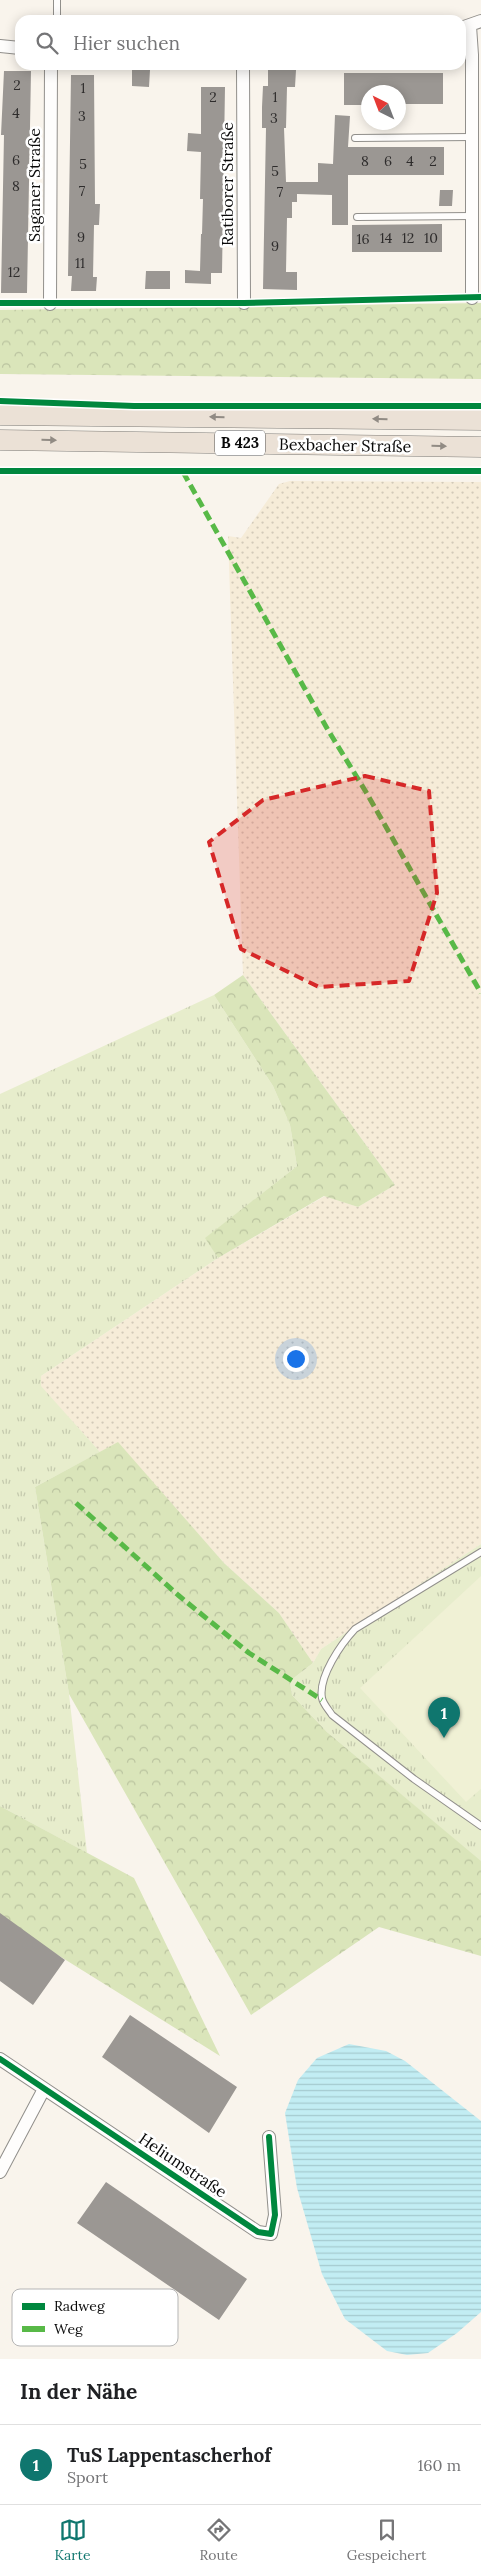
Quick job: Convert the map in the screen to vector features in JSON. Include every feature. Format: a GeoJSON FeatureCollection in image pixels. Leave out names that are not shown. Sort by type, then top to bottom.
{"type":"FeatureCollection","features":[{"type":"Feature","properties":{"kind":"main road","name":"Bexbacher Straße"},"geometry":{"type":"LineString","coordinates":[[0,415],[481,420]]}},
{"type":"Feature","properties":{"kind":"main road","name":"Bexbacher Straße"},"geometry":{"type":"LineString","coordinates":[[0,440],[481,447]]}},
{"type":"Feature","properties":{"kind":"street"},"geometry":{"type":"LineString","coordinates":[[471,25],[472,298]]}},
{"type":"Feature","properties":{"kind":"street"},"geometry":{"type":"LineString","coordinates":[[0,46],[15,48]]}},
{"type":"Feature","properties":{"kind":"street","name":"Saganer Straße"},"geometry":{"type":"LineString","coordinates":[[50,304],[51,70]]}},
{"type":"Feature","properties":{"kind":"street","name":"Ratiborer Straße"},"geometry":{"type":"LineString","coordinates":[[243,70],[244,304]]}},
{"type":"Feature","properties":{"kind":"street","name":"Heliumstraße"},"geometry":{"type":"LineString","coordinates":[[0,2059],[258,2232],[272,2234],[275,2215],[269,2137]]}},
{"type":"Feature","properties":{"kind":"street"},"geometry":{"type":"LineString","coordinates":[[0,2172],[44,2089]]}},
{"type":"Feature","properties":{"kind":"lane"},"geometry":{"type":"LineString","coordinates":[[56,0],[56,15]]}},
{"type":"Feature","properties":{"kind":"lane"},"geometry":{"type":"LineString","coordinates":[[356,138],[472,137]]}},
{"type":"Feature","properties":{"kind":"lane"},"geometry":{"type":"LineString","coordinates":[[357,217],[472,216]]}},
{"type":"Feature","properties":{"kind":"lane"},"geometry":{"type":"LineString","coordinates":[[481,1552],[355,1629],[344,1640],[321,1687],[322,1700],[332,1715],[414,1779],[481,1826]]}},
{"type":"Feature","properties":{"kind":"highlighted area"},"geometry":{"type":"Polygon","coordinates":[[[365,776],[429,791],[437,893],[409,981],[319,987],[241,949],[209,842],[263,800],[365,776]]]}},
{"type":"Feature","properties":{"kind":"shaded area"},"geometry":{"type":"Polygon","coordinates":[[[290,481],[481,482],[481,1544],[321,1649],[313,1663],[279,1613],[224,1563],[118,1443],[100,1452],[40,1386],[41,1376],[218,1258],[325,1196],[358,1207],[395,1185],[243,975],[228,536],[241,538],[279,484],[290,481]]]}},
{"type":"Feature","properties":{"kind":"green space"},"geometry":{"type":"Polygon","coordinates":[[[481,303],[481,379],[0,374],[0,310],[481,303]]]}},
{"type":"Feature","properties":{"kind":"green space"},"geometry":{"type":"Polygon","coordinates":[[[243,975],[395,1185],[358,1207],[324,1196],[218,1258],[205,1238],[297,1166],[290,1125],[273,1086],[214,995],[243,975]]]}},
{"type":"Feature","properties":{"kind":"green space"},"geometry":{"type":"Polygon","coordinates":[[[214,995],[273,1086],[290,1125],[297,1166],[206,1238],[218,1258],[41,1376],[41,1386],[100,1452],[35,1487],[69,1694],[87,1853],[0,1806],[0,1094],[214,995]]]}},
{"type":"Feature","properties":{"kind":"green space"},"geometry":{"type":"Polygon","coordinates":[[[118,1442],[224,1563],[279,1613],[313,1663],[290,1681],[292,1695],[327,1732],[481,1861],[481,1956],[379,1927],[251,2015],[69,1694],[35,1487],[118,1442]]]}},
{"type":"Feature","properties":{"kind":"green space"},"geometry":{"type":"Polygon","coordinates":[[[481,1544],[480,1861],[327,1732],[292,1695],[290,1681],[313,1663],[321,1649],[481,1544]]]}},
{"type":"Feature","properties":{"kind":"green space"},"geometry":{"type":"Polygon","coordinates":[[[481,1576],[481,1789],[466,1802],[360,1688],[481,1576]]]}},
{"type":"Feature","properties":{"kind":"green space"},"geometry":{"type":"Polygon","coordinates":[[[0,1806],[134,1878],[220,2056],[0,1919],[0,1806]]]}},
{"type":"Feature","properties":{"kind":"water"},"geometry":{"type":"Polygon","coordinates":[[[349,2044],[386,2051],[405,2061],[481,2121],[481,2312],[457,2333],[428,2353],[407,2355],[387,2351],[345,2319],[322,2274],[297,2188],[285,2113],[298,2080],[317,2058],[349,2044]]]}},
{"type":"Feature","properties":{"kind":"building"},"geometry":{"type":"Polygon","coordinates":[[[132,70],[150,70],[149,87],[132,86],[132,70]]]}},
{"type":"Feature","properties":{"kind":"building"},"geometry":{"type":"Polygon","coordinates":[[[268,70],[296,70],[295,87],[287,87],[286,128],[284,128],[286,182],[318,182],[318,163],[333,164],[335,115],[350,116],[348,147],[444,147],[444,175],[348,175],[348,225],[332,225],[332,195],[297,194],[297,202],[292,202],[292,218],[287,218],[286,272],[297,272],[297,290],[263,289],[266,128],[262,128],[262,107],[263,86],[268,86],[268,70]]]}},
{"type":"Feature","properties":{"kind":"building"},"geometry":{"type":"Polygon","coordinates":[[[4,71],[31,71],[27,293],[1,293],[4,135],[1,135],[4,71]]]}},
{"type":"Feature","properties":{"kind":"building"},"geometry":{"type":"Polygon","coordinates":[[[344,73],[443,73],[443,104],[406,104],[406,85],[361,85],[361,105],[344,105],[344,73]]]}},
{"type":"Feature","properties":{"kind":"building"},"geometry":{"type":"Polygon","coordinates":[[[71,75],[94,75],[95,204],[100,204],[99,225],[94,225],[93,277],[97,277],[96,291],[71,291],[72,276],[68,276],[71,75]]]}},
{"type":"Feature","properties":{"kind":"building"},"geometry":{"type":"Polygon","coordinates":[[[201,87],[225,87],[222,273],[211,273],[211,284],[185,283],[185,270],[200,271],[203,199],[200,199],[201,152],[187,151],[188,133],[201,134],[201,87]]]}},
{"type":"Feature","properties":{"kind":"building"},"geometry":{"type":"Polygon","coordinates":[[[440,190],[453,190],[452,206],[439,206],[440,190]]]}},
{"type":"Feature","properties":{"kind":"building"},"geometry":{"type":"Polygon","coordinates":[[[442,224],[442,252],[352,252],[352,225],[442,224]]]}},
{"type":"Feature","properties":{"kind":"building"},"geometry":{"type":"Polygon","coordinates":[[[146,271],[170,271],[170,289],[145,289],[146,271]]]}},
{"type":"Feature","properties":{"kind":"building"},"geometry":{"type":"Polygon","coordinates":[[[0,1913],[65,1960],[33,2005],[0,1981],[0,1913]]]}},
{"type":"Feature","properties":{"kind":"building"},"geometry":{"type":"Polygon","coordinates":[[[130,2015],[237,2087],[209,2133],[102,2057],[130,2015]]]}},
{"type":"Feature","properties":{"kind":"building"},"geometry":{"type":"Polygon","coordinates":[[[106,2182],[247,2279],[219,2320],[178,2292],[178,2289],[174,2289],[77,2223],[106,2182]]]}},
{"type":"Feature","properties":{"kind":"marked path"},"geometry":{"type":"LineString","coordinates":[[183,472],[328,730],[366,792],[481,993]]}},
{"type":"Feature","properties":{"kind":"marked path"},"geometry":{"type":"LineString","coordinates":[[76,1503],[178,1595],[249,1653],[322,1700]]}},
{"type":"Feature","properties":{"kind":"cycle path"},"geometry":{"type":"LineString","coordinates":[[0,303],[244,303],[481,297]]}},
{"type":"Feature","properties":{"kind":"cycle path"},"geometry":{"type":"LineString","coordinates":[[0,401],[134,406],[481,406]]}},
{"type":"Feature","properties":{"kind":"cycle path"},"geometry":{"type":"LineString","coordinates":[[0,471],[481,471]]}},
{"type":"Feature","properties":{"kind":"cycle path"},"geometry":{"type":"LineString","coordinates":[[0,2059],[258,2232],[271,2234],[275,2215],[269,2137]]}},
{"type":"Feature","properties":{"kind":"place","name":"TuS Lappentascherhof"},"geometry":{"type":"Point","coordinates":[444,1738]}}]}
